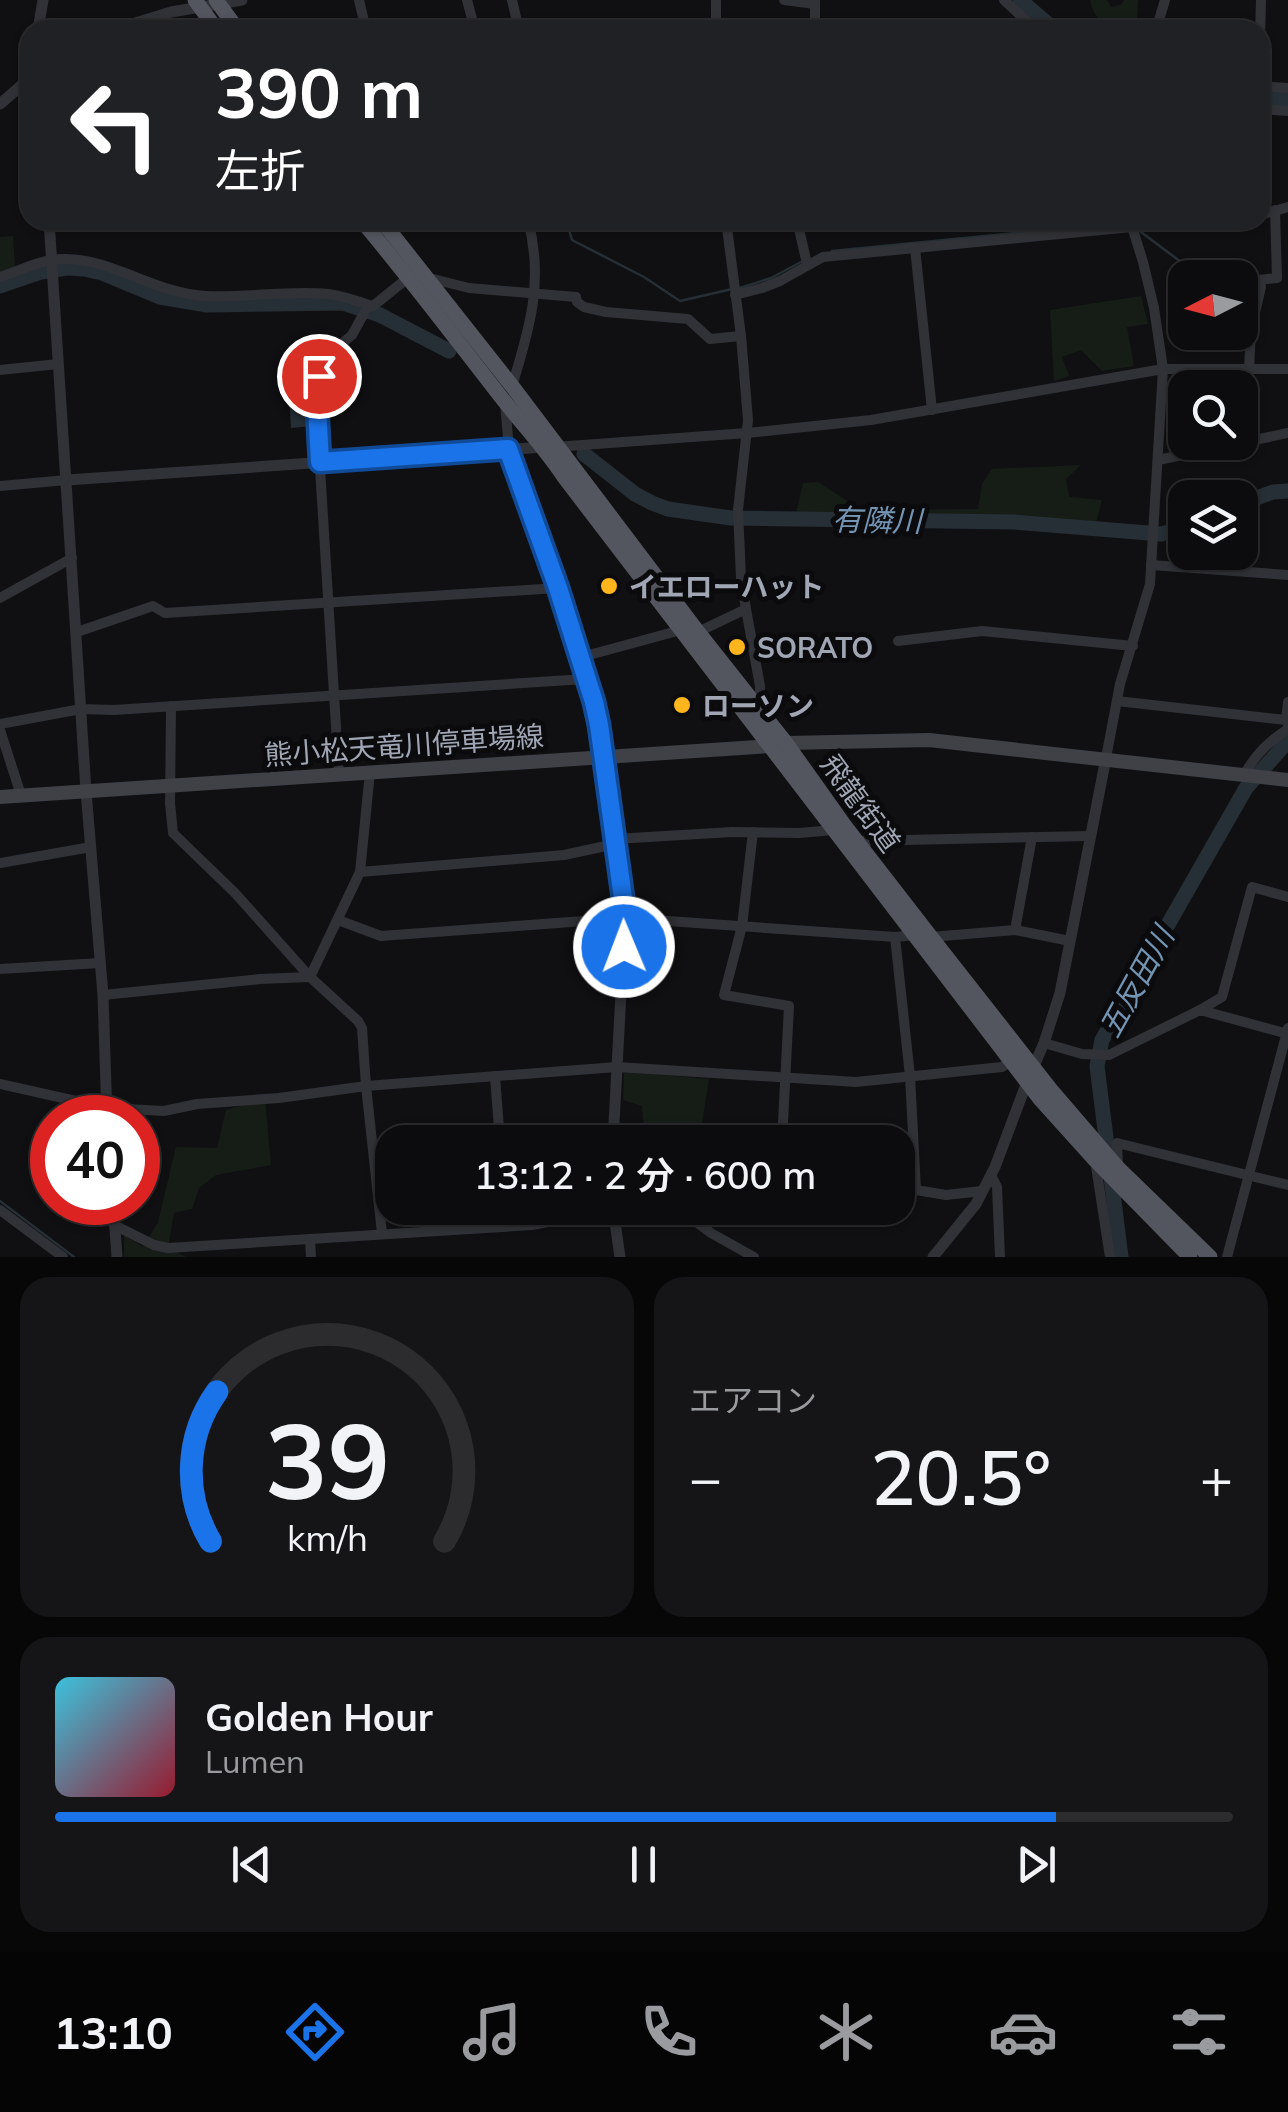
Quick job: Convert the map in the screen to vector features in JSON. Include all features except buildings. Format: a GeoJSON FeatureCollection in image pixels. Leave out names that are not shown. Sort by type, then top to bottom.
{"type":"FeatureCollection","features":[{"type":"Feature","properties":{"kind":"highway"},"geometry":{"type":"LineString","coordinates":[[208,3],[227,20]]}},
{"type":"Feature","properties":{"kind":"highway","name":"飛龍街道"},"geometry":{"type":"LineString","coordinates":[[371,230],[512,386],[551,447],[760,709],[778,745],[833,830],[923,936],[1097,1162],[1190,1257]]}},
{"type":"Feature","properties":{"kind":"highway","name":"飛龍街道"},"geometry":{"type":"LineString","coordinates":[[386,230],[505,402],[551,447],[564,477],[681,630],[858,842],[1011,1061],[1030,1075],[1210,1257]]}},
{"type":"Feature","properties":{"kind":"main road","name":"熊小松天竜川停車場線"},"geometry":{"type":"LineString","coordinates":[[0,797],[778,745],[929,740],[1288,780]]}},
{"type":"Feature","properties":{"kind":"street"},"geometry":{"type":"LineString","coordinates":[[145,20],[208,3],[242,0]]}},
{"type":"Feature","properties":{"kind":"street"},"geometry":{"type":"LineString","coordinates":[[784,0],[815,2]]}},
{"type":"Feature","properties":{"kind":"street"},"geometry":{"type":"LineString","coordinates":[[1004,0],[1025,20]]}},
{"type":"Feature","properties":{"kind":"street"},"geometry":{"type":"LineString","coordinates":[[0,104],[20,87]]}},
{"type":"Feature","properties":{"kind":"street"},"geometry":{"type":"LineString","coordinates":[[1270,212],[1288,207]]}},
{"type":"Feature","properties":{"kind":"street"},"geometry":{"type":"LineString","coordinates":[[1249,369],[1250,329],[1260,283],[1276,278],[1276,210]]}},
{"type":"Feature","properties":{"kind":"street"},"geometry":{"type":"LineString","coordinates":[[51,230],[106,1095]]}},
{"type":"Feature","properties":{"kind":"street"},"geometry":{"type":"LineString","coordinates":[[512,386],[527,338],[535,292],[536,258],[530,230]]}},
{"type":"Feature","properties":{"kind":"street"},"geometry":{"type":"LineString","coordinates":[[727,230],[748,420],[738,510],[740,578],[760,686],[760,709]]}},
{"type":"Feature","properties":{"kind":"street"},"geometry":{"type":"LineString","coordinates":[[799,230],[806,260]]}},
{"type":"Feature","properties":{"kind":"street"},"geometry":{"type":"LineString","coordinates":[[735,290],[762,288],[780,281],[806,260],[823,257],[1077,230]]}},
{"type":"Feature","properties":{"kind":"street"},"geometry":{"type":"LineString","coordinates":[[933,1257],[976,1204],[1044,1044],[1060,993],[1117,701],[1146,601],[1163,369],[1154,308],[1133,230]]}},
{"type":"Feature","properties":{"kind":"street"},"geometry":{"type":"LineString","coordinates":[[915,248],[932,410]]}},
{"type":"Feature","properties":{"kind":"street"},"geometry":{"type":"LineString","coordinates":[[0,277],[90,261],[182,294],[302,292],[333,294],[371,306]]}},
{"type":"Feature","properties":{"kind":"street"},"geometry":{"type":"LineString","coordinates":[[339,774],[316,388],[332,352],[352,335],[371,306],[416,277],[510,293],[576,297],[584,308],[688,319],[710,339],[740,336]]}},
{"type":"Feature","properties":{"kind":"street"},"geometry":{"type":"LineString","coordinates":[[0,370],[58,364]]}},
{"type":"Feature","properties":{"kind":"street"},"geometry":{"type":"LineString","coordinates":[[0,486],[747,434],[871,420],[1163,369],[1288,369]]}},
{"type":"Feature","properties":{"kind":"street"},"geometry":{"type":"LineString","coordinates":[[505,402],[508,449],[558,588],[596,714],[603,757],[625,918],[614,1125]]}},
{"type":"Feature","properties":{"kind":"street"},"geometry":{"type":"LineString","coordinates":[[1158,460],[1288,432]]}},
{"type":"Feature","properties":{"kind":"street"},"geometry":{"type":"LineString","coordinates":[[0,598],[72,558]]}},
{"type":"Feature","properties":{"kind":"street"},"geometry":{"type":"LineString","coordinates":[[1151,565],[1288,575]]}},
{"type":"Feature","properties":{"kind":"street"},"geometry":{"type":"LineString","coordinates":[[77,632],[154,606],[165,613],[558,588]]}},
{"type":"Feature","properties":{"kind":"street"},"geometry":{"type":"LineString","coordinates":[[698,632],[746,609]]}},
{"type":"Feature","properties":{"kind":"street"},"geometry":{"type":"LineString","coordinates":[[578,658],[681,630]]}},
{"type":"Feature","properties":{"kind":"street"},"geometry":{"type":"LineString","coordinates":[[898,641],[982,630],[1133,646]]}},
{"type":"Feature","properties":{"kind":"street"},"geometry":{"type":"LineString","coordinates":[[21,796],[0,727],[81,708],[114,710],[585,680]]}},
{"type":"Feature","properties":{"kind":"street"},"geometry":{"type":"LineString","coordinates":[[1117,701],[1287,724]]}},
{"type":"Feature","properties":{"kind":"street"},"geometry":{"type":"LineString","coordinates":[[1246,775],[1253,759],[1287,724],[1288,702]]}},
{"type":"Feature","properties":{"kind":"street"},"geometry":{"type":"LineString","coordinates":[[171,706],[173,832],[236,893],[362,1028],[382,1234]]}},
{"type":"Feature","properties":{"kind":"street"},"geometry":{"type":"LineString","coordinates":[[310,976],[360,872],[370,772]]}},
{"type":"Feature","properties":{"kind":"street"},"geometry":{"type":"LineString","coordinates":[[360,872],[564,855],[615,842],[833,830]]}},
{"type":"Feature","properties":{"kind":"street"},"geometry":{"type":"LineString","coordinates":[[753,832],[742,926],[724,995],[789,1006],[783,1125]]}},
{"type":"Feature","properties":{"kind":"street"},"geometry":{"type":"LineString","coordinates":[[858,842],[1091,836]]}},
{"type":"Feature","properties":{"kind":"street"},"geometry":{"type":"LineString","coordinates":[[1015,930],[1032,837]]}},
{"type":"Feature","properties":{"kind":"street"},"geometry":{"type":"LineString","coordinates":[[0,863],[91,846]]}},
{"type":"Feature","properties":{"kind":"street"},"geometry":{"type":"LineString","coordinates":[[1044,1044],[1104,1055],[1126,1048],[1222,997],[1252,887],[1288,897]]}},
{"type":"Feature","properties":{"kind":"street"},"geometry":{"type":"LineString","coordinates":[[338,920],[382,936],[625,918],[895,937],[1015,930],[1070,941]]}},
{"type":"Feature","properties":{"kind":"street"},"geometry":{"type":"LineString","coordinates":[[895,937],[910,1076],[916,1190],[946,1195],[982,1191]]}},
{"type":"Feature","properties":{"kind":"street"},"geometry":{"type":"LineString","coordinates":[[0,968],[100,964]]}},
{"type":"Feature","properties":{"kind":"street"},"geometry":{"type":"LineString","coordinates":[[103,996],[310,976]]}},
{"type":"Feature","properties":{"kind":"street"},"geometry":{"type":"LineString","coordinates":[[1200,1010],[1288,1031],[1228,1257]]}},
{"type":"Feature","properties":{"kind":"street"},"geometry":{"type":"LineString","coordinates":[[160,1111],[366,1086],[617,1067],[856,1082],[1002,1068],[1011,1061]]}},
{"type":"Feature","properties":{"kind":"street"},"geometry":{"type":"LineString","coordinates":[[494,1076],[498,1125]]}},
{"type":"Feature","properties":{"kind":"street"},"geometry":{"type":"LineString","coordinates":[[0,1084],[41,1095]]}},
{"type":"Feature","properties":{"kind":"street"},"geometry":{"type":"LineString","coordinates":[[1118,1168],[1117,1143],[1288,1185]]}},
{"type":"Feature","properties":{"kind":"street"},"geometry":{"type":"LineString","coordinates":[[1097,1162],[1110,1257]]}},
{"type":"Feature","properties":{"kind":"street"},"geometry":{"type":"LineString","coordinates":[[991,1175],[997,1188],[1000,1257]]}},
{"type":"Feature","properties":{"kind":"street"},"geometry":{"type":"LineString","coordinates":[[0,1210],[62,1257]]}},
{"type":"Feature","properties":{"kind":"street"},"geometry":{"type":"LineString","coordinates":[[114,1225],[118,1257]]}},
{"type":"Feature","properties":{"kind":"street"},"geometry":{"type":"LineString","coordinates":[[116,1225],[168,1248],[517,1225]]}},
{"type":"Feature","properties":{"kind":"street"},"geometry":{"type":"LineString","coordinates":[[615,1225],[620,1257]]}},
{"type":"Feature","properties":{"kind":"street"},"geometry":{"type":"LineString","coordinates":[[700,1225],[754,1257]]}},
{"type":"Feature","properties":{"kind":"street"},"geometry":{"type":"LineString","coordinates":[[310,1240],[311,1257]]}},
{"type":"Feature","properties":{"kind":"shaded area"},"geometry":{"type":"Polygon","coordinates":[[[1090,0],[1107,0],[1111,7],[1124,0],[1138,0],[1134,20],[1100,20],[1090,0]]]}},
{"type":"Feature","properties":{"kind":"shaded area"},"geometry":{"type":"Polygon","coordinates":[[[13,236],[15,268],[0,272],[0,237],[13,236]]]}},
{"type":"Feature","properties":{"kind":"shaded area"},"geometry":{"type":"Polygon","coordinates":[[[1141,296],[1148,324],[1127,327],[1134,366],[1102,371],[1081,350],[1062,357],[1069,376],[1054,381],[1050,310],[1141,296]]]}},
{"type":"Feature","properties":{"kind":"shaded area"},"geometry":{"type":"Polygon","coordinates":[[[309,391],[312,426],[291,428],[289,392],[309,391]]]}},
{"type":"Feature","properties":{"kind":"shaded area"},"geometry":{"type":"Polygon","coordinates":[[[1081,465],[1066,479],[1069,497],[1102,500],[1096,523],[796,513],[803,483],[818,482],[849,502],[884,510],[978,509],[982,484],[992,469],[1081,465]]]}},
{"type":"Feature","properties":{"kind":"shaded area"},"geometry":{"type":"Polygon","coordinates":[[[624,1072],[709,1079],[702,1125],[644,1125],[642,1106],[623,1100],[624,1072]]]}},
{"type":"Feature","properties":{"kind":"shaded area"},"geometry":{"type":"Polygon","coordinates":[[[265,1099],[271,1165],[216,1175],[199,1188],[192,1209],[174,1213],[168,1248],[186,1257],[124,1257],[124,1235],[143,1247],[156,1225],[160,1225],[176,1147],[217,1148],[226,1110],[265,1099]]]}},
{"type":"Feature","properties":{"kind":"waterway"},"geometry":{"type":"LineString","coordinates":[[1020,0],[1043,20]]}},
{"type":"Feature","properties":{"kind":"waterway"},"geometry":{"type":"LineString","coordinates":[[1270,99],[1288,100]]}},
{"type":"Feature","properties":{"kind":"waterway"},"geometry":{"type":"LineString","coordinates":[[569,230],[572,240],[644,277],[680,301],[732,289]]}},
{"type":"Feature","properties":{"kind":"waterway"},"geometry":{"type":"LineString","coordinates":[[832,251],[1047,230]]}},
{"type":"Feature","properties":{"kind":"waterway"},"geometry":{"type":"LineString","coordinates":[[1141,232],[1178,260]]}},
{"type":"Feature","properties":{"kind":"waterway"},"geometry":{"type":"LineString","coordinates":[[740,288],[801,262]]}},
{"type":"Feature","properties":{"kind":"waterway","name":"有隣川"},"geometry":{"type":"LineString","coordinates":[[0,286],[67,268],[102,273],[160,297],[207,305],[343,303],[380,315],[449,351]]}},
{"type":"Feature","properties":{"kind":"waterway","name":"有隣川"},"geometry":{"type":"LineString","coordinates":[[584,454],[652,503],[731,518],[1014,522],[1168,532]]}},
{"type":"Feature","properties":{"kind":"waterway","name":"有隣川"},"geometry":{"type":"LineString","coordinates":[[1258,497],[1288,491]]}},
{"type":"Feature","properties":{"kind":"waterway","name":"五反田川"},"geometry":{"type":"LineString","coordinates":[[1121,1257],[1097,1066],[1102,1040],[1246,788],[1288,741]]}},
{"type":"Feature","properties":{"kind":"waterway"},"geometry":{"type":"LineString","coordinates":[[0,1201],[74,1257]]}},
{"type":"Feature","properties":{"kind":"place","name":"イエローハット"},"geometry":{"type":"Point","coordinates":[609,586]}},
{"type":"Feature","properties":{"kind":"place","name":"SORATO"},"geometry":{"type":"Point","coordinates":[737,647]}},
{"type":"Feature","properties":{"kind":"place","name":"ローソン"},"geometry":{"type":"Point","coordinates":[682,705]}},
{"type":"Feature","properties":{"kind":"route"},"geometry":{"type":"LineString","coordinates":[[319,376],[316,388],[320,462],[508,449],[594,702],[623,898],[624,947]]}}]}
